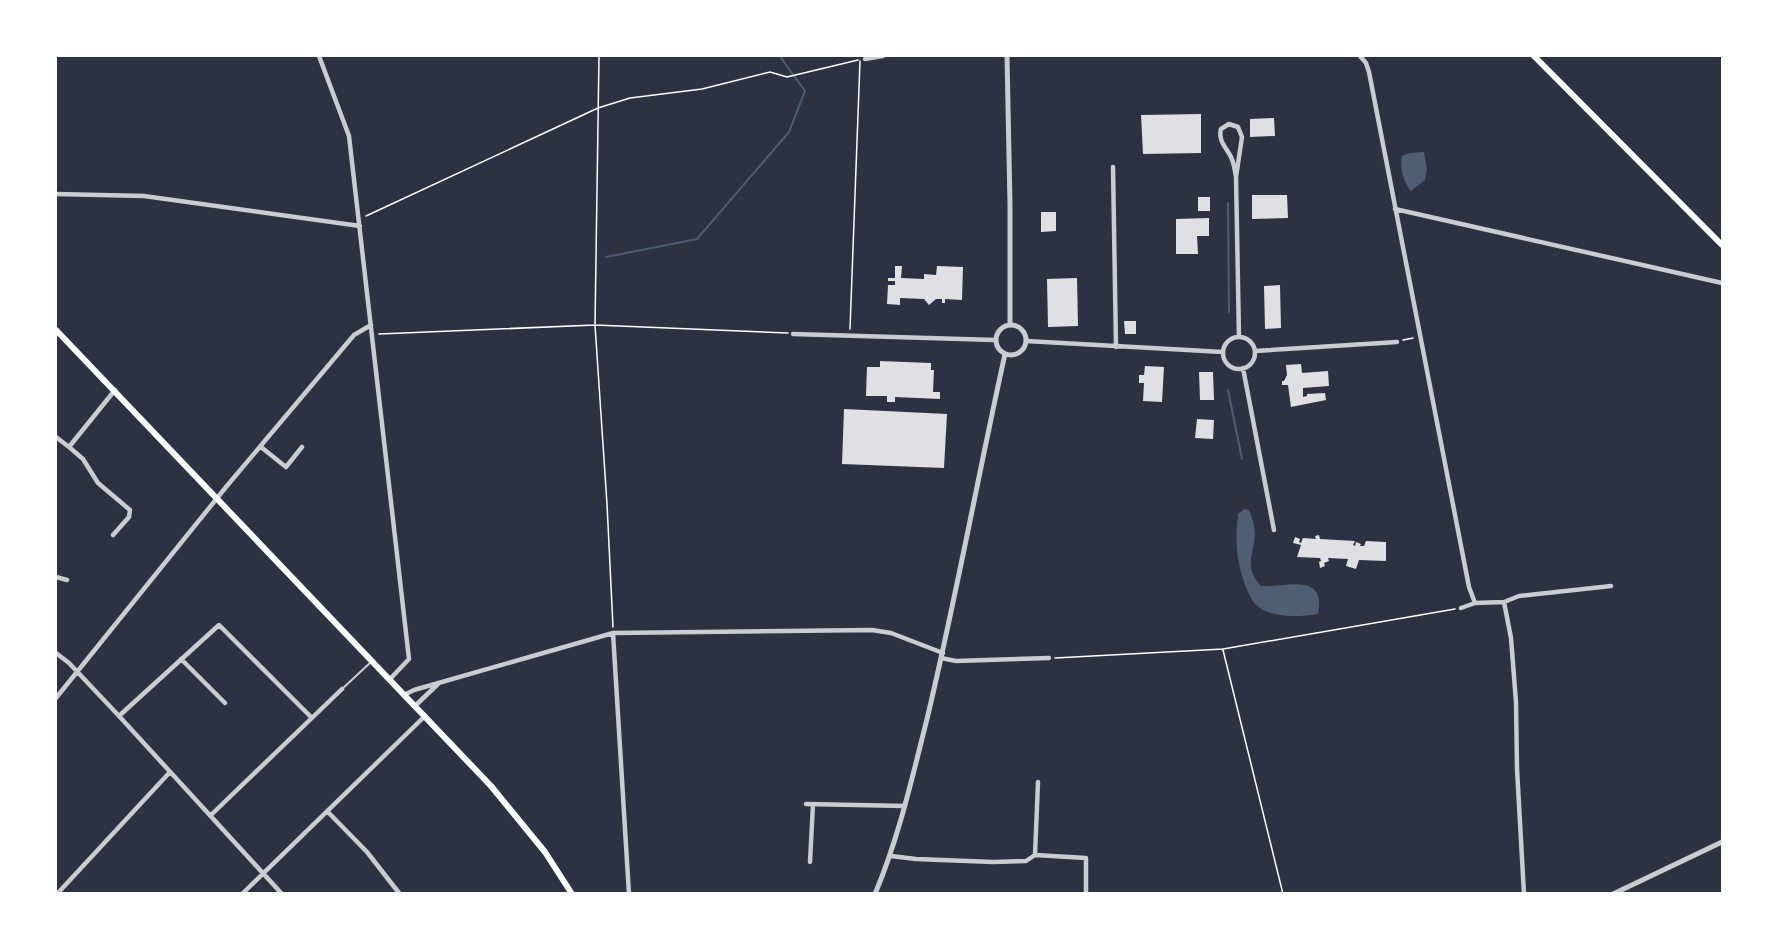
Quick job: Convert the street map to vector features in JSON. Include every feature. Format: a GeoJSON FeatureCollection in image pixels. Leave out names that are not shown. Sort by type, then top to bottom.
{"type":"FeatureCollection","features":[{"type":"Feature","properties":{"kind":"main road"},"geometry":{"type":"LineString","coordinates":[[1534,56],[1722,244]]}},
{"type":"Feature","properties":{"kind":"main road"},"geometry":{"type":"LineString","coordinates":[[56,330],[426,715],[519,818],[572,893]]}},
{"type":"Feature","properties":{"kind":"street"},"geometry":{"type":"LineString","coordinates":[[319,56],[349,136],[359,217],[409,659],[391,678]]}},
{"type":"Feature","properties":{"kind":"street"},"geometry":{"type":"LineString","coordinates":[[862,59],[883,56]]}},
{"type":"Feature","properties":{"kind":"street"},"geometry":{"type":"LineString","coordinates":[[1007,56],[1010,324]]}},
{"type":"Feature","properties":{"kind":"street"},"geometry":{"type":"LineString","coordinates":[[1360,56],[1366,63],[1469,587],[1475,603]]}},
{"type":"Feature","properties":{"kind":"street"},"geometry":{"type":"LineString","coordinates":[[1236,177],[1232,158],[1219,135],[1221,129],[1229,124],[1238,127],[1242,137],[1236,177],[1239,337]]}},
{"type":"Feature","properties":{"kind":"street"},"geometry":{"type":"LineString","coordinates":[[1113,167],[1116,347]]}},
{"type":"Feature","properties":{"kind":"street"},"geometry":{"type":"LineString","coordinates":[[56,194],[144,196],[360,226]]}},
{"type":"Feature","properties":{"kind":"street"},"geometry":{"type":"LineString","coordinates":[[1395,209],[1722,283]]}},
{"type":"Feature","properties":{"kind":"street"},"geometry":{"type":"LineString","coordinates":[[1010,324],[1020,327],[1026,335],[1026,346],[1015,355],[1005,354],[998,349],[995,340],[998,331],[1010,324]]}},
{"type":"Feature","properties":{"kind":"street"},"geometry":{"type":"LineString","coordinates":[[56,698],[354,335],[371,325]]}},
{"type":"Feature","properties":{"kind":"street"},"geometry":{"type":"LineString","coordinates":[[793,334],[995,340]]}},
{"type":"Feature","properties":{"kind":"street"},"geometry":{"type":"LineString","coordinates":[[1239,337],[1248,339],[1255,351],[1253,360],[1243,368],[1229,365],[1223,352],[1226,343],[1239,337]]}},
{"type":"Feature","properties":{"kind":"street"},"geometry":{"type":"LineString","coordinates":[[1026,341],[1223,352]]}},
{"type":"Feature","properties":{"kind":"street"},"geometry":{"type":"LineString","coordinates":[[1255,351],[1397,342]]}},
{"type":"Feature","properties":{"kind":"street"},"geometry":{"type":"LineString","coordinates":[[875,894],[891,856],[942,656],[1005,354]]}},
{"type":"Feature","properties":{"kind":"street"},"geometry":{"type":"LineString","coordinates":[[1243,368],[1274,530]]}},
{"type":"Feature","properties":{"kind":"street"},"geometry":{"type":"LineString","coordinates":[[69,447],[115,390]]}},
{"type":"Feature","properties":{"kind":"street"},"geometry":{"type":"LineString","coordinates":[[56,437],[83,459],[98,483],[130,510],[129,517],[113,536]]}},
{"type":"Feature","properties":{"kind":"street"},"geometry":{"type":"LineString","coordinates":[[261,447],[286,467],[302,447]]}},
{"type":"Feature","properties":{"kind":"street"},"geometry":{"type":"LineString","coordinates":[[56,577],[67,580]]}},
{"type":"Feature","properties":{"kind":"street"},"geometry":{"type":"LineString","coordinates":[[1461,608],[1475,603],[1504,602],[1519,596],[1611,586]]}},
{"type":"Feature","properties":{"kind":"street"},"geometry":{"type":"LineString","coordinates":[[1504,602],[1516,702],[1524,894]]}},
{"type":"Feature","properties":{"kind":"street"},"geometry":{"type":"LineString","coordinates":[[119,716],[219,625],[311,717]]}},
{"type":"Feature","properties":{"kind":"street"},"geometry":{"type":"LineString","coordinates":[[406,694],[613,633],[872,630],[891,633],[956,661],[1049,658]]}},
{"type":"Feature","properties":{"kind":"street"},"geometry":{"type":"LineString","coordinates":[[613,633],[629,894]]}},
{"type":"Feature","properties":{"kind":"street"},"geometry":{"type":"LineString","coordinates":[[56,653],[119,716],[282,894]]}},
{"type":"Feature","properties":{"kind":"street"},"geometry":{"type":"LineString","coordinates":[[181,659],[225,703]]}},
{"type":"Feature","properties":{"kind":"street"},"geometry":{"type":"LineString","coordinates":[[416,705],[439,683]]}},
{"type":"Feature","properties":{"kind":"street"},"geometry":{"type":"LineString","coordinates":[[211,815],[342,688]]}},
{"type":"Feature","properties":{"kind":"street"},"geometry":{"type":"LineString","coordinates":[[242,894],[426,715]]}},
{"type":"Feature","properties":{"kind":"street"},"geometry":{"type":"LineString","coordinates":[[57,894],[170,772]]}},
{"type":"Feature","properties":{"kind":"street"},"geometry":{"type":"LineString","coordinates":[[1035,855],[1038,782]]}},
{"type":"Feature","properties":{"kind":"street"},"geometry":{"type":"LineString","coordinates":[[806,804],[905,806]]}},
{"type":"Feature","properties":{"kind":"street"},"geometry":{"type":"LineString","coordinates":[[810,862],[813,804]]}},
{"type":"Feature","properties":{"kind":"street"},"geometry":{"type":"LineString","coordinates":[[327,811],[367,852],[399,893]]}},
{"type":"Feature","properties":{"kind":"street"},"geometry":{"type":"LineString","coordinates":[[1612,894],[1722,842]]}},
{"type":"Feature","properties":{"kind":"street"},"geometry":{"type":"LineString","coordinates":[[891,856],[993,862],[1026,861],[1035,855],[1086,858],[1086,894]]}},
{"type":"Feature","properties":{"kind":"lane"},"geometry":{"type":"LineString","coordinates":[[342,688],[373,660]]}},
{"type":"Feature","properties":{"kind":"path"},"geometry":{"type":"LineString","coordinates":[[599,56],[595,326],[613,633]]}},
{"type":"Feature","properties":{"kind":"path"},"geometry":{"type":"LineString","coordinates":[[850,336],[862,59],[859,56]]}},
{"type":"Feature","properties":{"kind":"path"},"geometry":{"type":"LineString","coordinates":[[359,217],[381,210],[598,108],[630,98],[702,89],[770,72],[787,77],[862,59]]}},
{"type":"Feature","properties":{"kind":"path"},"geometry":{"type":"LineString","coordinates":[[372,334],[595,326],[793,334]]}},
{"type":"Feature","properties":{"kind":"path"},"geometry":{"type":"LineString","coordinates":[[1397,342],[1419,337]]}},
{"type":"Feature","properties":{"kind":"path"},"geometry":{"type":"LineString","coordinates":[[1049,658],[1223,649],[1461,608]]}},
{"type":"Feature","properties":{"kind":"path"},"geometry":{"type":"LineString","coordinates":[[1223,649],[1283,894]]}},
{"type":"Feature","properties":{"kind":"water"},"geometry":{"type":"Polygon","coordinates":[[[1424,152],[1427,169],[1425,180],[1411,191],[1403,175],[1402,156],[1424,152]]]}},
{"type":"Feature","properties":{"kind":"water"},"geometry":{"type":"Polygon","coordinates":[[[1244,509],[1249,510],[1254,528],[1251,566],[1256,579],[1261,586],[1292,584],[1310,587],[1316,592],[1319,601],[1318,614],[1277,615],[1261,609],[1254,603],[1244,582],[1237,554],[1238,514],[1244,509]]]}},
{"type":"Feature","properties":{"kind":"building"},"geometry":{"type":"Polygon","coordinates":[[[1201,114],[1201,153],[1143,154],[1141,115],[1201,114]]]}},
{"type":"Feature","properties":{"kind":"building"},"geometry":{"type":"Polygon","coordinates":[[[1274,118],[1275,136],[1250,137],[1250,119],[1274,118]]]}},
{"type":"Feature","properties":{"kind":"building"},"geometry":{"type":"Polygon","coordinates":[[[1252,195],[1287,195],[1288,218],[1252,219],[1252,195]]]}},
{"type":"Feature","properties":{"kind":"building"},"geometry":{"type":"Polygon","coordinates":[[[1198,197],[1210,197],[1210,211],[1198,211],[1198,197]]]}},
{"type":"Feature","properties":{"kind":"building"},"geometry":{"type":"Polygon","coordinates":[[[1041,212],[1056,212],[1056,231],[1041,232],[1041,212]]]}},
{"type":"Feature","properties":{"kind":"building"},"geometry":{"type":"Polygon","coordinates":[[[1209,218],[1209,236],[1197,236],[1198,254],[1176,254],[1176,219],[1209,218]]]}},
{"type":"Feature","properties":{"kind":"building"},"geometry":{"type":"Polygon","coordinates":[[[895,266],[902,266],[901,278],[924,279],[924,274],[936,275],[937,266],[963,267],[962,300],[945,299],[945,303],[942,303],[942,299],[936,299],[929,305],[924,299],[900,298],[900,305],[887,304],[888,285],[895,285],[895,281],[888,281],[888,278],[895,278],[895,266]]]}},
{"type":"Feature","properties":{"kind":"building"},"geometry":{"type":"Polygon","coordinates":[[[1077,278],[1078,326],[1048,327],[1047,279],[1077,278]]]}},
{"type":"Feature","properties":{"kind":"building"},"geometry":{"type":"Polygon","coordinates":[[[1280,285],[1281,328],[1265,329],[1264,286],[1280,285]]]}},
{"type":"Feature","properties":{"kind":"building"},"geometry":{"type":"Polygon","coordinates":[[[1124,321],[1136,321],[1136,334],[1125,334],[1124,321]]]}},
{"type":"Feature","properties":{"kind":"building"},"geometry":{"type":"Polygon","coordinates":[[[880,361],[931,363],[931,370],[934,370],[933,392],[940,392],[940,399],[895,397],[895,402],[887,402],[887,396],[866,396],[867,367],[880,367],[880,361]]]}},
{"type":"Feature","properties":{"kind":"building"},"geometry":{"type":"Polygon","coordinates":[[[1301,364],[1302,373],[1328,371],[1329,386],[1303,388],[1303,397],[1307,394],[1325,393],[1326,400],[1291,407],[1288,385],[1282,385],[1282,381],[1287,375],[1286,365],[1301,364]]]}},
{"type":"Feature","properties":{"kind":"building"},"geometry":{"type":"Polygon","coordinates":[[[1145,366],[1164,367],[1162,402],[1143,401],[1144,383],[1139,383],[1139,375],[1144,375],[1145,366]]]}},
{"type":"Feature","properties":{"kind":"building"},"geometry":{"type":"Polygon","coordinates":[[[1199,372],[1213,372],[1214,400],[1200,400],[1199,372]]]}},
{"type":"Feature","properties":{"kind":"building"},"geometry":{"type":"Polygon","coordinates":[[[844,409],[947,414],[944,468],[842,464],[844,409]]]}},
{"type":"Feature","properties":{"kind":"building"},"geometry":{"type":"Polygon","coordinates":[[[1197,419],[1214,420],[1213,439],[1195,438],[1197,419]]]}},
{"type":"Feature","properties":{"kind":"building"},"geometry":{"type":"Polygon","coordinates":[[[1319,535],[1320,539],[1355,541],[1353,545],[1355,546],[1356,542],[1364,546],[1366,541],[1386,542],[1386,561],[1359,560],[1356,569],[1346,566],[1348,559],[1328,558],[1329,561],[1324,563],[1325,566],[1320,568],[1320,558],[1297,557],[1301,545],[1293,543],[1295,537],[1300,539],[1301,543],[1303,538],[1316,539],[1315,536],[1319,535]]]}},
{"type":"Feature","properties":{"kind":"waterway"},"geometry":{"type":"LineString","coordinates":[[780,56],[793,75]]}},
{"type":"Feature","properties":{"kind":"waterway"},"geometry":{"type":"LineString","coordinates":[[606,257],[697,239],[789,132],[805,91],[794,76]]}},
{"type":"Feature","properties":{"kind":"waterway"},"geometry":{"type":"LineString","coordinates":[[1228,203],[1229,312]]}},
{"type":"Feature","properties":{"kind":"waterway"},"geometry":{"type":"LineString","coordinates":[[1228,390],[1242,459]]}}]}
